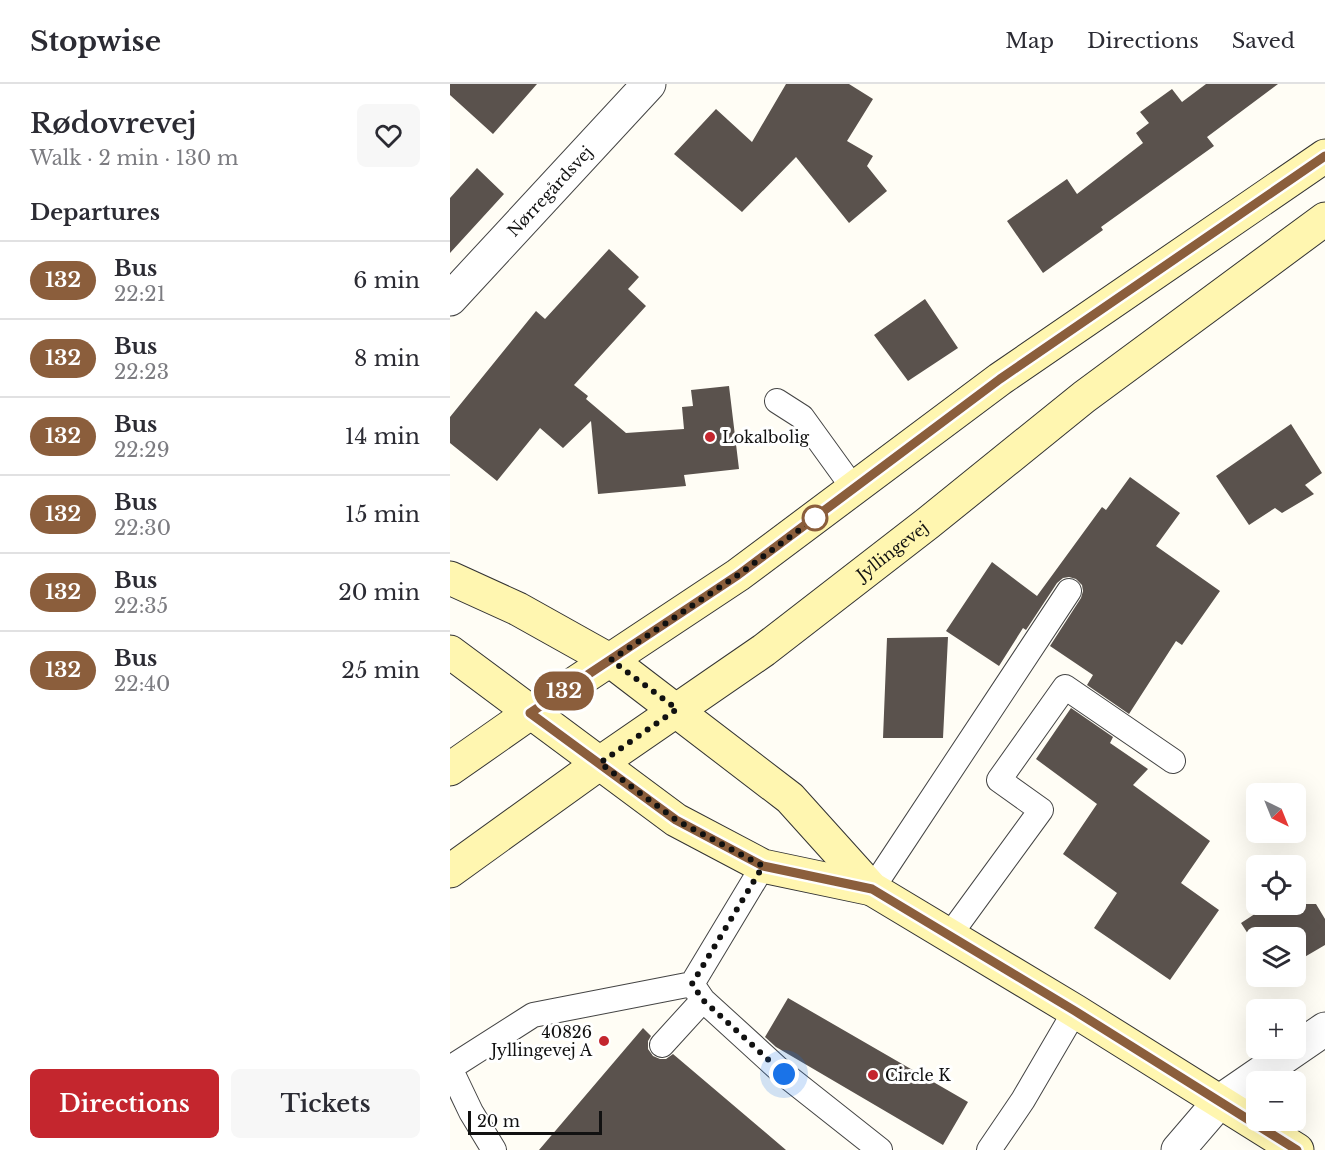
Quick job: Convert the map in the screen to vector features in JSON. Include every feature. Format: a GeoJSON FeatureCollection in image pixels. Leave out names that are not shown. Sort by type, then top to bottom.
{"type":"FeatureCollection","features":[{"type":"Feature","properties":{"kind":"street","name":"Nørregårdsvej"},"geometry":{"type":"LineString","coordinates":[[450,299],[649,84]]}},
{"type":"Feature","properties":{"kind":"street"},"geometry":{"type":"LineString","coordinates":[[450,770],[530,713],[738,575],[1000,379],[1325,156]]}},
{"type":"Feature","properties":{"kind":"street","name":"Jyllingevej"},"geometry":{"type":"LineString","coordinates":[[450,870],[773,643],[928,523],[1084,397],[1325,219]]}},
{"type":"Feature","properties":{"kind":"street"},"geometry":{"type":"LineString","coordinates":[[450,578],[518,609],[611,660],[790,798],[872,889],[1075,1011],[1297,1150]]}},
{"type":"Feature","properties":{"kind":"street"},"geometry":{"type":"LineString","coordinates":[[450,652],[676,820],[763,866],[872,889]]}},
{"type":"Feature","properties":{"kind":"street"},"geometry":{"type":"LineString","coordinates":[[1178,1150],[1220,1101],[1325,1029]]}},
{"type":"Feature","properties":{"kind":"lane"},"geometry":{"type":"LineString","coordinates":[[777,401],[802,417],[854,489]]}},
{"type":"Feature","properties":{"kind":"lane"},"geometry":{"type":"LineString","coordinates":[[872,889],[1069,591]]}},
{"type":"Feature","properties":{"kind":"lane"},"geometry":{"type":"LineString","coordinates":[[949,936],[1041,810],[999,780],[1065,687],[1173,761]]}},
{"type":"Feature","properties":{"kind":"lane"},"geometry":{"type":"LineString","coordinates":[[662,1045],[698,992],[763,866]]}},
{"type":"Feature","properties":{"kind":"lane"},"geometry":{"type":"LineString","coordinates":[[494,1150],[471,1112],[450,1068],[533,1015],[698,992]]}},
{"type":"Feature","properties":{"kind":"lane"},"geometry":{"type":"LineString","coordinates":[[698,992],[784,1074],[880,1150]]}},
{"type":"Feature","properties":{"kind":"lane"},"geometry":{"type":"LineString","coordinates":[[989,1150],[1023,1100],[1075,1011]]}},
{"type":"Feature","properties":{"kind":"building"},"geometry":{"type":"Polygon","coordinates":[[[450,84],[537,84],[493,134],[450,95],[450,84]]]}},
{"type":"Feature","properties":{"kind":"building"},"geometry":{"type":"Polygon","coordinates":[[[786,84],[849,84],[873,99],[847,141],[873,156],[867,166],[887,191],[849,223],[796,157],[742,212],[674,154],[716,109],[752,142],[786,84]]]}},
{"type":"Feature","properties":{"kind":"building"},"geometry":{"type":"Polygon","coordinates":[[[1206,84],[1278,84],[1207,137],[1214,146],[1101,227],[1103,230],[1043,273],[1007,221],[1067,179],[1077,194],[1143,143],[1136,133],[1149,123],[1140,112],[1172,89],[1182,102],[1206,84]]]}},
{"type":"Feature","properties":{"kind":"building"},"geometry":{"type":"Polygon","coordinates":[[[477,168],[504,194],[450,253],[450,198],[477,168]]]}},
{"type":"Feature","properties":{"kind":"building"},"geometry":{"type":"Polygon","coordinates":[[[609,249],[639,277],[628,289],[646,306],[574,385],[588,396],[586,399],[626,433],[684,429],[682,407],[693,406],[691,390],[729,386],[739,469],[684,475],[686,486],[598,494],[591,421],[563,448],[540,428],[497,481],[450,443],[450,417],[536,311],[545,319],[609,249]]]}},
{"type":"Feature","properties":{"kind":"building"},"geometry":{"type":"Polygon","coordinates":[[[925,299],[958,348],[908,381],[874,335],[925,299]]]}},
{"type":"Feature","properties":{"kind":"building"},"geometry":{"type":"Polygon","coordinates":[[[1291,424],[1322,473],[1305,485],[1314,494],[1282,513],[1275,508],[1249,525],[1216,476],[1291,424]]]}},
{"type":"Feature","properties":{"kind":"building"},"geometry":{"type":"Polygon","coordinates":[[[1130,477],[1180,513],[1156,546],[1220,591],[1182,645],[1176,641],[1129,714],[1087,685],[1093,675],[1050,646],[1081,598],[1082,585],[1076,579],[1063,578],[1057,583],[1026,630],[1023,628],[999,666],[946,631],[992,562],[1037,596],[1102,507],[1106,510],[1130,477]]]}},
{"type":"Feature","properties":{"kind":"building"},"geometry":{"type":"Polygon","coordinates":[[[948,637],[943,738],[883,738],[887,638],[948,637]]]}},
{"type":"Feature","properties":{"kind":"building"},"geometry":{"type":"Polygon","coordinates":[[[1071,708],[1113,737],[1110,743],[1148,769],[1133,785],[1210,841],[1181,883],[1219,910],[1170,980],[1094,928],[1117,893],[1063,854],[1097,804],[1036,759],[1071,708]]]}},
{"type":"Feature","properties":{"kind":"building"},"geometry":{"type":"Polygon","coordinates":[[[1306,904],[1316,904],[1325,919],[1325,945],[1306,956],[1306,927],[1246,927],[1246,931],[1241,923],[1253,915],[1306,915],[1306,904]]]}},
{"type":"Feature","properties":{"kind":"building"},"geometry":{"type":"Polygon","coordinates":[[[788,998],[968,1102],[943,1145],[776,1047],[765,1037],[788,998]]]}},
{"type":"Feature","properties":{"kind":"building"},"geometry":{"type":"Polygon","coordinates":[[[643,1028],[651,1036],[648,1049],[653,1056],[666,1059],[673,1054],[786,1150],[539,1150],[643,1028]]]}},
{"type":"Feature","properties":{"kind":"bus line","name":"132"},"geometry":{"type":"LineString","coordinates":[[1297,1150],[1075,1011],[872,889],[763,866],[676,820],[530,713],[738,575],[1000,379],[1325,156]]}},
{"type":"Feature","properties":{"kind":"place","name":"Lokalbolig"},"geometry":{"type":"Point","coordinates":[710,437]}},
{"type":"Feature","properties":{"kind":"place","name":"40826 Jyllingevej A"},"geometry":{"type":"Point","coordinates":[604,1041]}},
{"type":"Feature","properties":{"kind":"place","name":"Circle K"},"geometry":{"type":"Point","coordinates":[873,1075]}},
{"type":"Feature","properties":{"kind":"route"},"geometry":{"type":"LineString","coordinates":[[784,1074],[703,1000],[692,984],[763,866],[676,820],[600,763],[677,709],[611,660],[738,575],[821,514],[815,518]]}}]}
